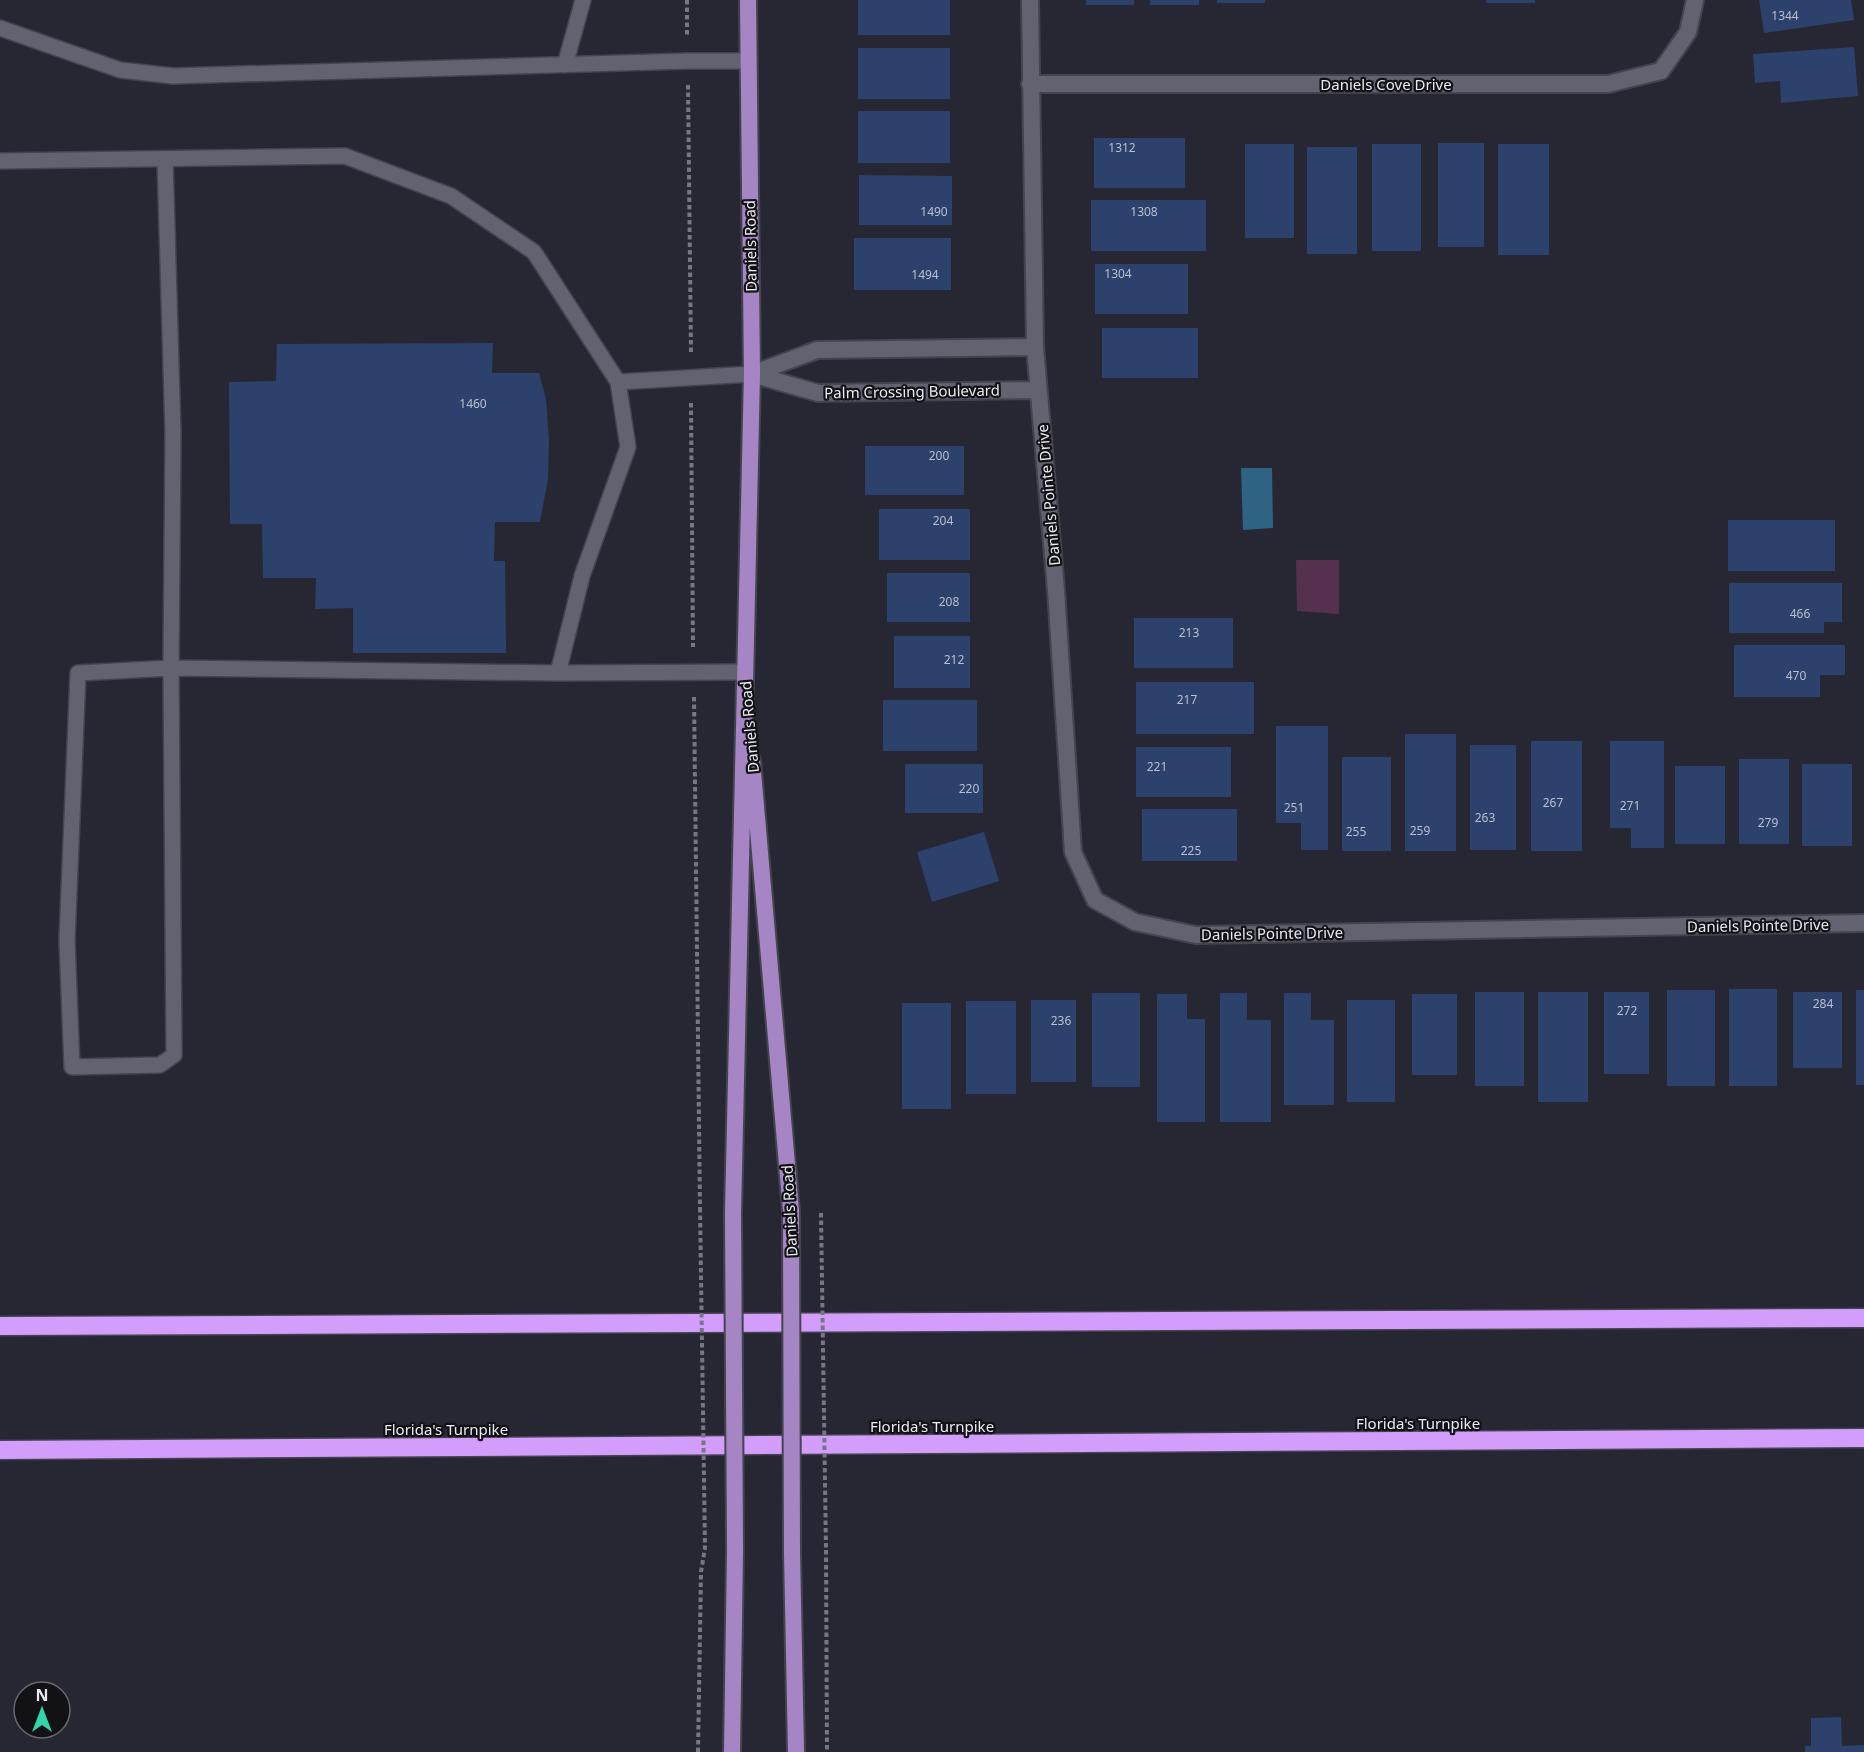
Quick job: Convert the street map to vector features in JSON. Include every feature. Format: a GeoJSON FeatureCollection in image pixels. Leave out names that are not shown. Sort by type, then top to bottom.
{"type":"FeatureCollection","features":[{"type":"Feature","properties":{"kind":"highway"},"geometry":{"type":"LineString","coordinates":[[0,1326],[1864,1318]]}},
{"type":"Feature","properties":{"kind":"highway","name":"Florida's Turnpike"},"geometry":{"type":"LineString","coordinates":[[0,1450],[1864,1438]]}},
{"type":"Feature","properties":{"kind":"main road","name":"Daniels Road"},"geometry":{"type":"LineString","coordinates":[[732,1752],[735,1551],[733,1213],[752,374],[748,0]]}},
{"type":"Feature","properties":{"kind":"main road","name":"Daniels Road"},"geometry":{"type":"LineString","coordinates":[[744,672],[791,1211],[792,1553],[796,1752]]}},
{"type":"Feature","properties":{"kind":"street"},"geometry":{"type":"LineString","coordinates":[[1029,0],[1035,347],[1038,390]]}},
{"type":"Feature","properties":{"kind":"street","name":"Daniels Cove Drive"},"geometry":{"type":"LineString","coordinates":[[1029,84],[1608,84],[1661,71],[1688,32],[1695,0]]}},
{"type":"Feature","properties":{"kind":"street"},"geometry":{"type":"LineString","coordinates":[[752,374],[817,350],[1035,347]]}},
{"type":"Feature","properties":{"kind":"street","name":"Palm Crossing Boulevard"},"geometry":{"type":"LineString","coordinates":[[752,374],[818,393],[1038,390]]}},
{"type":"Feature","properties":{"kind":"street","name":"Daniels Pointe Drive"},"geometry":{"type":"LineString","coordinates":[[1038,390],[1056,590],[1073,852],[1095,900],[1135,922],[1196,935],[1864,923]]}},
{"type":"Feature","properties":{"kind":"lane"},"geometry":{"type":"LineString","coordinates":[[565,65],[583,0]]}},
{"type":"Feature","properties":{"kind":"lane"},"geometry":{"type":"LineString","coordinates":[[0,28],[120,70],[173,76],[748,61]]}},
{"type":"Feature","properties":{"kind":"lane"},"geometry":{"type":"LineString","coordinates":[[0,161],[345,156],[451,196],[534,252],[618,382],[628,447],[582,576],[558,673]]}},
{"type":"Feature","properties":{"kind":"lane"},"geometry":{"type":"LineString","coordinates":[[165,159],[173,434],[171,669],[174,1055],[160,1065],[72,1066],[68,940],[78,673],[171,669],[558,673],[744,672]]}},
{"type":"Feature","properties":{"kind":"lane"},"geometry":{"type":"LineString","coordinates":[[618,382],[752,374]]}},
{"type":"Feature","properties":{"kind":"path"},"geometry":{"type":"LineString","coordinates":[[687,0],[693,672],[705,1548],[701,1572],[698,1752]]}},
{"type":"Feature","properties":{"kind":"path"},"geometry":{"type":"LineString","coordinates":[[821,1213],[827,1752]]}},
{"type":"Feature","properties":{"kind":"shaded area"},"geometry":{"type":"Polygon","coordinates":[[[1296,560],[1339,560],[1339,614],[1297,611],[1296,560]]]}},
{"type":"Feature","properties":{"kind":"water"},"geometry":{"type":"Polygon","coordinates":[[[1241,468],[1272,468],[1273,528],[1243,530],[1241,468]]]}},
{"type":"Feature","properties":{"kind":"building"},"geometry":{"type":"Polygon","coordinates":[[[858,0],[950,0],[950,35],[858,35],[858,0]]]}},
{"type":"Feature","properties":{"kind":"building"},"geometry":{"type":"Polygon","coordinates":[[[1086,0],[1134,0],[1134,5],[1086,5],[1086,0]]]}},
{"type":"Feature","properties":{"kind":"building"},"geometry":{"type":"Polygon","coordinates":[[[1150,0],[1199,0],[1199,5],[1150,5],[1150,0]]]}},
{"type":"Feature","properties":{"kind":"building"},"geometry":{"type":"Polygon","coordinates":[[[1217,0],[1265,0],[1265,3],[1217,3],[1217,0]]]}},
{"type":"Feature","properties":{"kind":"building"},"geometry":{"type":"Polygon","coordinates":[[[1486,0],[1535,0],[1535,3],[1486,3],[1486,0]]]}},
{"type":"Feature","properties":{"kind":"building"},"geometry":{"type":"Polygon","coordinates":[[[1759,0],[1851,0],[1854,20],[1764,33],[1759,0]]]}},
{"type":"Feature","properties":{"kind":"building"},"geometry":{"type":"Polygon","coordinates":[[[1854,47],[1858,96],[1781,103],[1780,81],[1755,83],[1753,54],[1854,47]]]}},
{"type":"Feature","properties":{"kind":"building"},"geometry":{"type":"Polygon","coordinates":[[[858,48],[950,48],[950,99],[858,99],[858,48]]]}},
{"type":"Feature","properties":{"kind":"building"},"geometry":{"type":"Polygon","coordinates":[[[858,111],[950,111],[950,163],[858,163],[858,111]]]}},
{"type":"Feature","properties":{"kind":"building"},"geometry":{"type":"Polygon","coordinates":[[[1094,138],[1185,138],[1185,188],[1094,188],[1094,138]]]}},
{"type":"Feature","properties":{"kind":"building"},"geometry":{"type":"Polygon","coordinates":[[[1438,143],[1484,143],[1484,247],[1438,247],[1438,143]]]}},
{"type":"Feature","properties":{"kind":"building"},"geometry":{"type":"Polygon","coordinates":[[[1245,144],[1294,144],[1294,238],[1245,238],[1245,144]]]}},
{"type":"Feature","properties":{"kind":"building"},"geometry":{"type":"Polygon","coordinates":[[[1372,144],[1421,144],[1421,251],[1372,251],[1372,144]]]}},
{"type":"Feature","properties":{"kind":"building"},"geometry":{"type":"Polygon","coordinates":[[[1498,144],[1549,144],[1549,255],[1498,255],[1498,144]]]}},
{"type":"Feature","properties":{"kind":"building"},"geometry":{"type":"Polygon","coordinates":[[[1307,147],[1357,147],[1357,254],[1307,254],[1307,147]]]}},
{"type":"Feature","properties":{"kind":"building"},"geometry":{"type":"Polygon","coordinates":[[[859,175],[952,176],[952,225],[859,225],[859,175]]]}},
{"type":"Feature","properties":{"kind":"building"},"geometry":{"type":"Polygon","coordinates":[[[1091,200],[1206,200],[1206,251],[1091,251],[1091,200]]]}},
{"type":"Feature","properties":{"kind":"building"},"geometry":{"type":"Polygon","coordinates":[[[854,238],[951,238],[951,290],[854,290],[854,238]]]}},
{"type":"Feature","properties":{"kind":"building"},"geometry":{"type":"Polygon","coordinates":[[[1095,264],[1188,264],[1188,314],[1095,314],[1095,264]]]}},
{"type":"Feature","properties":{"kind":"building"},"geometry":{"type":"Polygon","coordinates":[[[1102,328],[1198,328],[1198,378],[1102,378],[1102,328]]]}},
{"type":"Feature","properties":{"kind":"building"},"geometry":{"type":"Polygon","coordinates":[[[493,343],[492,373],[539,373],[546,399],[549,441],[548,479],[540,522],[495,522],[494,561],[505,561],[506,653],[353,653],[353,608],[315,609],[316,578],[263,578],[262,524],[230,524],[229,382],[276,381],[277,344],[493,343]]]}},
{"type":"Feature","properties":{"kind":"building"},"geometry":{"type":"Polygon","coordinates":[[[865,446],[964,446],[964,495],[865,495],[865,446]]]}},
{"type":"Feature","properties":{"kind":"building"},"geometry":{"type":"Polygon","coordinates":[[[879,509],[970,509],[970,560],[879,560],[879,509]]]}},
{"type":"Feature","properties":{"kind":"building"},"geometry":{"type":"Polygon","coordinates":[[[1728,520],[1835,520],[1835,571],[1728,571],[1728,520]]]}},
{"type":"Feature","properties":{"kind":"building"},"geometry":{"type":"Polygon","coordinates":[[[887,573],[970,573],[970,622],[887,622],[887,573]]]}},
{"type":"Feature","properties":{"kind":"building"},"geometry":{"type":"Polygon","coordinates":[[[1729,583],[1842,583],[1842,622],[1824,622],[1824,633],[1729,633],[1729,583]]]}},
{"type":"Feature","properties":{"kind":"building"},"geometry":{"type":"Polygon","coordinates":[[[1134,618],[1233,618],[1233,668],[1134,668],[1134,618]]]}},
{"type":"Feature","properties":{"kind":"building"},"geometry":{"type":"Polygon","coordinates":[[[894,636],[970,636],[970,688],[894,688],[894,636]]]}},
{"type":"Feature","properties":{"kind":"building"},"geometry":{"type":"Polygon","coordinates":[[[1734,645],[1845,645],[1845,675],[1820,675],[1820,697],[1734,697],[1734,645]]]}},
{"type":"Feature","properties":{"kind":"building"},"geometry":{"type":"Polygon","coordinates":[[[1136,682],[1254,682],[1254,734],[1136,734],[1136,682]]]}},
{"type":"Feature","properties":{"kind":"building"},"geometry":{"type":"Polygon","coordinates":[[[883,700],[977,700],[977,751],[883,751],[883,700]]]}},
{"type":"Feature","properties":{"kind":"building"},"geometry":{"type":"Polygon","coordinates":[[[1276,726],[1328,726],[1328,850],[1301,850],[1301,823],[1276,823],[1276,726]]]}},
{"type":"Feature","properties":{"kind":"building"},"geometry":{"type":"Polygon","coordinates":[[[1405,734],[1456,734],[1456,851],[1405,851],[1405,734]]]}},
{"type":"Feature","properties":{"kind":"building"},"geometry":{"type":"Polygon","coordinates":[[[1531,741],[1582,741],[1582,851],[1531,851],[1531,741]]]}},
{"type":"Feature","properties":{"kind":"building"},"geometry":{"type":"Polygon","coordinates":[[[1610,741],[1664,741],[1664,848],[1631,848],[1631,828],[1610,828],[1610,741]]]}},
{"type":"Feature","properties":{"kind":"building"},"geometry":{"type":"Polygon","coordinates":[[[1470,745],[1516,745],[1516,850],[1470,850],[1470,745]]]}},
{"type":"Feature","properties":{"kind":"building"},"geometry":{"type":"Polygon","coordinates":[[[1136,747],[1231,747],[1231,797],[1136,797],[1136,747]]]}},
{"type":"Feature","properties":{"kind":"building"},"geometry":{"type":"Polygon","coordinates":[[[1342,757],[1391,757],[1391,851],[1342,851],[1342,757]]]}},
{"type":"Feature","properties":{"kind":"building"},"geometry":{"type":"Polygon","coordinates":[[[1739,759],[1789,759],[1789,844],[1739,844],[1739,759]]]}},
{"type":"Feature","properties":{"kind":"building"},"geometry":{"type":"Polygon","coordinates":[[[905,764],[983,764],[983,813],[905,813],[905,764]]]}},
{"type":"Feature","properties":{"kind":"building"},"geometry":{"type":"Polygon","coordinates":[[[1802,764],[1852,764],[1852,846],[1802,846],[1802,764]]]}},
{"type":"Feature","properties":{"kind":"building"},"geometry":{"type":"Polygon","coordinates":[[[1675,766],[1725,766],[1725,844],[1675,844],[1675,766]]]}},
{"type":"Feature","properties":{"kind":"building"},"geometry":{"type":"Polygon","coordinates":[[[1142,809],[1237,809],[1237,861],[1142,861],[1142,809]]]}},
{"type":"Feature","properties":{"kind":"building"},"geometry":{"type":"Polygon","coordinates":[[[984,832],[999,881],[932,902],[917,852],[984,832]]]}},
{"type":"Feature","properties":{"kind":"building"},"geometry":{"type":"Polygon","coordinates":[[[1729,989],[1777,989],[1777,1086],[1729,1086],[1729,989]]]}},
{"type":"Feature","properties":{"kind":"building"},"geometry":{"type":"Polygon","coordinates":[[[1667,990],[1715,990],[1715,1086],[1667,1086],[1667,990]]]}},
{"type":"Feature","properties":{"kind":"building"},"geometry":{"type":"Polygon","coordinates":[[[1856,990],[1864,990],[1864,1085],[1856,1085],[1856,990]]]}},
{"type":"Feature","properties":{"kind":"building"},"geometry":{"type":"Polygon","coordinates":[[[1475,992],[1524,992],[1524,1086],[1475,1086],[1475,992]]]}},
{"type":"Feature","properties":{"kind":"building"},"geometry":{"type":"Polygon","coordinates":[[[1538,992],[1588,992],[1588,1102],[1538,1102],[1538,992]]]}},
{"type":"Feature","properties":{"kind":"building"},"geometry":{"type":"Polygon","coordinates":[[[1604,992],[1649,992],[1649,1074],[1604,1074],[1604,992]]]}},
{"type":"Feature","properties":{"kind":"building"},"geometry":{"type":"Polygon","coordinates":[[[1793,992],[1842,992],[1842,1068],[1793,1068],[1793,992]]]}},
{"type":"Feature","properties":{"kind":"building"},"geometry":{"type":"Polygon","coordinates":[[[1092,993],[1140,993],[1140,1087],[1092,1087],[1092,993]]]}},
{"type":"Feature","properties":{"kind":"building"},"geometry":{"type":"Polygon","coordinates":[[[1220,993],[1247,993],[1247,1020],[1271,1020],[1271,1122],[1220,1122],[1220,993]]]}},
{"type":"Feature","properties":{"kind":"building"},"geometry":{"type":"Polygon","coordinates":[[[1284,993],[1311,993],[1311,1020],[1334,1020],[1334,1105],[1284,1105],[1284,993]]]}},
{"type":"Feature","properties":{"kind":"building"},"geometry":{"type":"Polygon","coordinates":[[[1157,994],[1187,994],[1187,1019],[1205,1019],[1205,1122],[1157,1122],[1157,994]]]}},
{"type":"Feature","properties":{"kind":"building"},"geometry":{"type":"Polygon","coordinates":[[[1412,994],[1457,994],[1457,1075],[1412,1075],[1412,994]]]}},
{"type":"Feature","properties":{"kind":"building"},"geometry":{"type":"Polygon","coordinates":[[[1031,1000],[1076,1000],[1076,1082],[1031,1082],[1031,1000]]]}},
{"type":"Feature","properties":{"kind":"building"},"geometry":{"type":"Polygon","coordinates":[[[1347,1000],[1395,1000],[1395,1102],[1347,1102],[1347,1000]]]}},
{"type":"Feature","properties":{"kind":"building"},"geometry":{"type":"Polygon","coordinates":[[[966,1001],[1016,1001],[1016,1094],[966,1094],[966,1001]]]}},
{"type":"Feature","properties":{"kind":"building"},"geometry":{"type":"Polygon","coordinates":[[[902,1003],[951,1003],[951,1109],[902,1109],[902,1003]]]}},
{"type":"Feature","properties":{"kind":"building"},"geometry":{"type":"Polygon","coordinates":[[[1841,1717],[1842,1746],[1864,1745],[1864,1752],[1805,1752],[1805,1746],[1811,1746],[1811,1718],[1841,1717]]]}}]}
